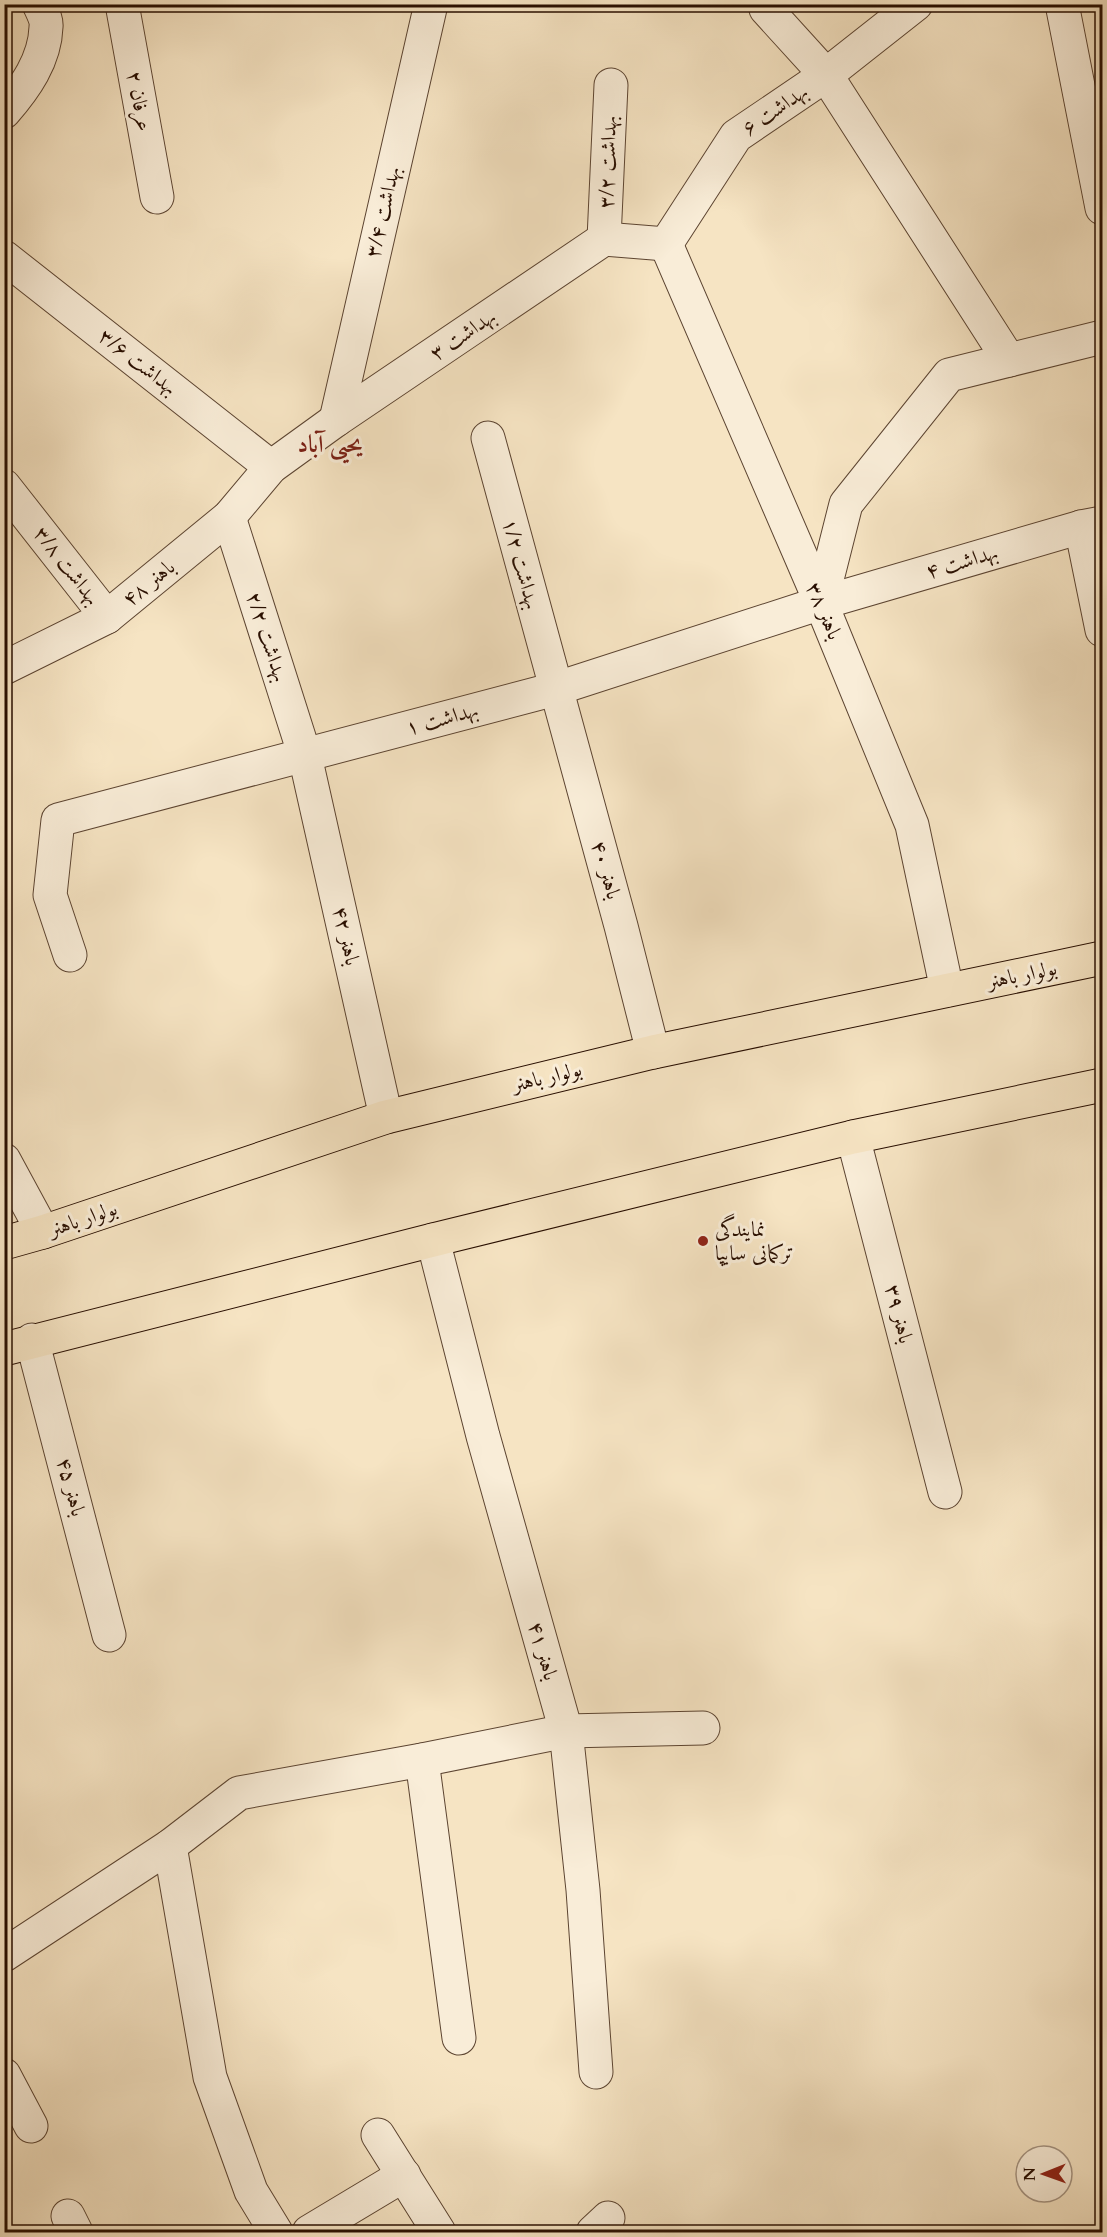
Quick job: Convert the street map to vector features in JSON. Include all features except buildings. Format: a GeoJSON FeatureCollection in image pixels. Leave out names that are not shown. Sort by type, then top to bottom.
{"type":"FeatureCollection","features":[{"type":"Feature","properties":{"kind":"main road","name":"بولوار باهنر"},"geometry":{"type":"LineString","coordinates":[[4,1243],[386,1117],[653,1052],[1102,958]]}},
{"type":"Feature","properties":{"kind":"main road"},"geometry":{"type":"LineString","coordinates":[[18,1345],[854,1137],[1102,1085]]}},
{"type":"Feature","properties":{"kind":"street"},"geometry":{"type":"LineString","coordinates":[[4,112],[20,94],[40,59],[47,25],[39,4]]}},
{"type":"Feature","properties":{"kind":"street","name":"عرفان ۲"},"geometry":{"type":"LineString","coordinates":[[122,4],[157,197]]}},
{"type":"Feature","properties":{"kind":"street","name":"بهداشت ۳/۴"},"geometry":{"type":"LineString","coordinates":[[336,420],[430,4]]}},
{"type":"Feature","properties":{"kind":"street","name":"بهداشت ۶"},"geometry":{"type":"LineString","coordinates":[[666,244],[736,136],[826,75],[916,4]]}},
{"type":"Feature","properties":{"kind":"street"},"geometry":{"type":"LineString","coordinates":[[1062,4],[1102,208]]}},
{"type":"Feature","properties":{"kind":"street"},"geometry":{"type":"LineString","coordinates":[[761,6],[826,75],[1009,360]]}},
{"type":"Feature","properties":{"kind":"street","name":"بهداشت ۳/۲"},"geometry":{"type":"LineString","coordinates":[[604,239],[611,85]]}},
{"type":"Feature","properties":{"kind":"street"},"geometry":{"type":"LineString","coordinates":[[604,239],[666,244]]}},
{"type":"Feature","properties":{"kind":"street","name":"بهداشت ۳"},"geometry":{"type":"LineString","coordinates":[[271,466],[604,239]]}},
{"type":"Feature","properties":{"kind":"street","name":"باهنر ۳۸"},"geometry":{"type":"LineString","coordinates":[[666,244],[821,603],[912,825],[947,990]]}},
{"type":"Feature","properties":{"kind":"street","name":"بهداشت ۳/۶"},"geometry":{"type":"LineString","coordinates":[[4,257],[271,466]]}},
{"type":"Feature","properties":{"kind":"street"},"geometry":{"type":"LineString","coordinates":[[821,603],[846,504],[949,375],[1102,337]]}},
{"type":"Feature","properties":{"kind":"street","name":"بهداشت ۱/۲"},"geometry":{"type":"LineString","coordinates":[[488,438],[555,689]]}},
{"type":"Feature","properties":{"kind":"street","name":"باهنر ۴۸"},"geometry":{"type":"LineString","coordinates":[[4,668],[107,617],[229,518],[271,466]]}},
{"type":"Feature","properties":{"kind":"street","name":"بهداشت ۳/۸"},"geometry":{"type":"LineString","coordinates":[[4,486],[107,617]]}},
{"type":"Feature","properties":{"kind":"street","name":"بهداشت ۲/۲"},"geometry":{"type":"LineString","coordinates":[[229,518],[305,756]]}},
{"type":"Feature","properties":{"kind":"street"},"geometry":{"type":"LineString","coordinates":[[1092,525],[1102,630]]}},
{"type":"Feature","properties":{"kind":"street","name":"بهداشت ۴"},"geometry":{"type":"LineString","coordinates":[[821,603],[1092,525]]}},
{"type":"Feature","properties":{"kind":"street","name":"بهداشت ۱"},"geometry":{"type":"LineString","coordinates":[[70,955],[50,895],[58,820],[555,689],[821,603]]}},
{"type":"Feature","properties":{"kind":"street","name":"باهنر ۴۰"},"geometry":{"type":"LineString","coordinates":[[555,689],[621,926],[653,1052]]}},
{"type":"Feature","properties":{"kind":"street","name":"باهنر ۴۲"},"geometry":{"type":"LineString","coordinates":[[305,756],[386,1117]]}},
{"type":"Feature","properties":{"kind":"street","name":"باهنر ۳۹"},"geometry":{"type":"LineString","coordinates":[[854,1137],[945,1492]]}},
{"type":"Feature","properties":{"kind":"street"},"geometry":{"type":"LineString","coordinates":[[4,1160],[43,1232]]}},
{"type":"Feature","properties":{"kind":"street","name":"باهنر ۴۱"},"geometry":{"type":"LineString","coordinates":[[433,1240],[483,1436],[566,1731],[583,1890],[596,2072]]}},
{"type":"Feature","properties":{"kind":"street","name":"باهنر ۴۵"},"geometry":{"type":"LineString","coordinates":[[18,1345],[109,1635]]}},
{"type":"Feature","properties":{"kind":"street"},"geometry":{"type":"LineString","coordinates":[[4,1955],[170,1846],[240,1793],[566,1731],[703,1728]]}},
{"type":"Feature","properties":{"kind":"street"},"geometry":{"type":"LineString","coordinates":[[422,1760],[459,2037]]}},
{"type":"Feature","properties":{"kind":"street"},"geometry":{"type":"LineString","coordinates":[[170,1846],[210,2077],[262,2228]]}},
{"type":"Feature","properties":{"kind":"street"},"geometry":{"type":"LineString","coordinates":[[4,2075],[31,2126]]}},
{"type":"Feature","properties":{"kind":"street"},"geometry":{"type":"LineString","coordinates":[[378,2135],[440,2232]]}},
{"type":"Feature","properties":{"kind":"street"},"geometry":{"type":"LineString","coordinates":[[309,2232],[404,2175]]}},
{"type":"Feature","properties":{"kind":"place","name":"نمایندگی ترکمانی سایپا"},"geometry":{"type":"Point","coordinates":[703,1241]}},
{"type":"Feature","properties":{"kind":"district","name":"یحیی آباد"},"geometry":{"type":"Point","coordinates":[330,444]}}]}
